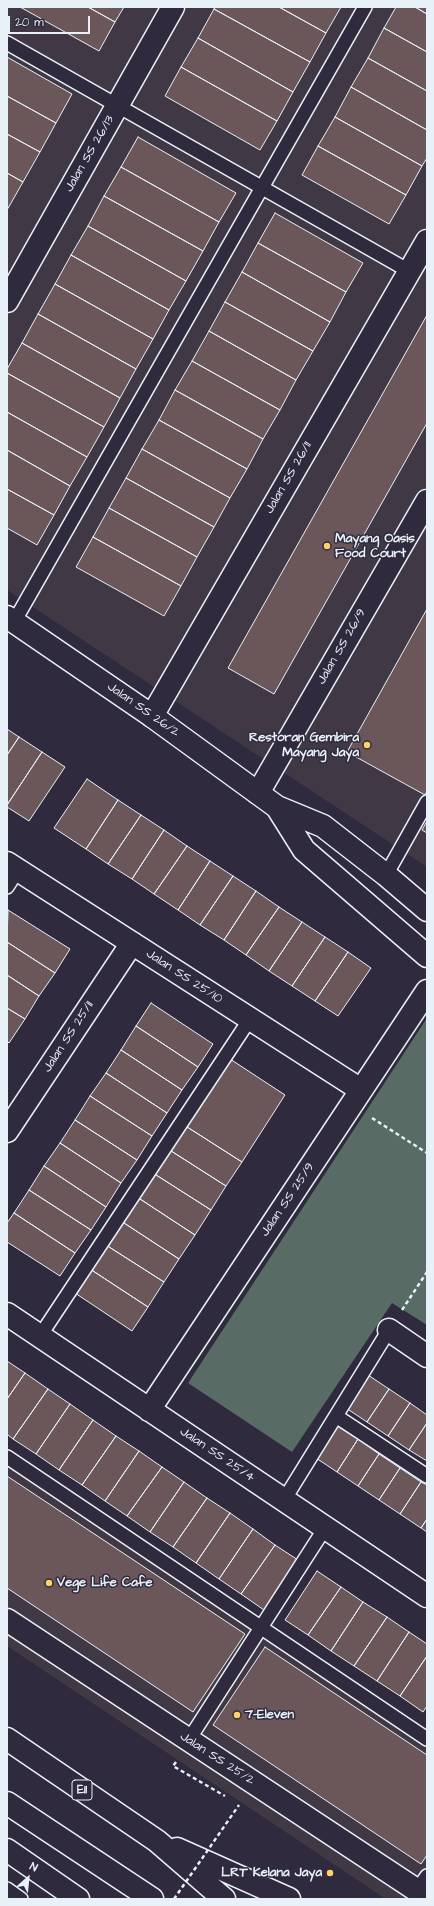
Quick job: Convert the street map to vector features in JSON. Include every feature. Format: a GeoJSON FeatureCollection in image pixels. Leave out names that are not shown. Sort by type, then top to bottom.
{"type":"FeatureCollection","features":[{"type":"Feature","properties":{"kind":"main road","name":"Jalan SS 26/13"},"geometry":{"type":"LineString","coordinates":[[7,301],[173,7]]}},
{"type":"Feature","properties":{"kind":"main road","name":"Jalan SS 26/11"},"geometry":{"type":"LineString","coordinates":[[152,716],[427,241]]}},
{"type":"Feature","properties":{"kind":"main road","name":"Jalan SS 26/9"},"geometry":{"type":"LineString","coordinates":[[258,793],[427,501]]}},
{"type":"Feature","properties":{"kind":"main road","name":"Jalan SS 26/2"},"geometry":{"type":"LineString","coordinates":[[11,620],[152,716],[277,807],[323,826],[386,875],[427,910]]}},
{"type":"Feature","properties":{"kind":"main road","name":"Jalan SS 26/2"},"geometry":{"type":"LineString","coordinates":[[277,807],[304,850],[427,956]]}},
{"type":"Feature","properties":{"kind":"main road","name":"Jalan SS 25/10"},"geometry":{"type":"LineString","coordinates":[[11,874],[132,943],[250,1019],[356,1097]]}},
{"type":"Feature","properties":{"kind":"main road","name":"Jalan SS 25/11"},"geometry":{"type":"LineString","coordinates":[[7,1131],[132,943]]}},
{"type":"Feature","properties":{"kind":"main road","name":"Jalan SS 25/9"},"geometry":{"type":"LineString","coordinates":[[149,1410],[427,991]]}},
{"type":"Feature","properties":{"kind":"main road","name":"Jalan SS 25/4"},"geometry":{"type":"LineString","coordinates":[[8,1317],[40,1336],[427,1596]]}},
{"type":"Feature","properties":{"kind":"main road"},"geometry":{"type":"LineString","coordinates":[[389,1330],[427,1356]]}},
{"type":"Feature","properties":{"kind":"main road","name":"Jalan SS 25/2"},"geometry":{"type":"LineString","coordinates":[[7,1620],[188,1741],[424,1888]]}},
{"type":"Feature","properties":{"kind":"main road","name":"E11"},"geometry":{"type":"LineString","coordinates":[[7,1739],[157,1841],[224,1899]]}},
{"type":"Feature","properties":{"kind":"main road"},"geometry":{"type":"LineString","coordinates":[[7,1803],[152,1899]]}},
{"type":"Feature","properties":{"kind":"main road"},"geometry":{"type":"LineString","coordinates":[[157,1841],[288,1899]]}},
{"type":"Feature","properties":{"kind":"main road"},"geometry":{"type":"LineString","coordinates":[[7,1850],[78,1899]]}},
{"type":"Feature","properties":{"kind":"lane"},"geometry":{"type":"LineString","coordinates":[[11,620],[262,188],[365,7]]}},
{"type":"Feature","properties":{"kind":"lane"},"geometry":{"type":"LineString","coordinates":[[7,43],[409,271]]}},
{"type":"Feature","properties":{"kind":"lane"},"geometry":{"type":"LineString","coordinates":[[386,875],[427,802]]}},
{"type":"Feature","properties":{"kind":"lane"},"geometry":{"type":"LineString","coordinates":[[40,1336],[250,1019]]}},
{"type":"Feature","properties":{"kind":"lane"},"geometry":{"type":"LineString","coordinates":[[284,1500],[389,1330]]}},
{"type":"Feature","properties":{"kind":"lane"},"geometry":{"type":"LineString","coordinates":[[336,1416],[427,1476]]}},
{"type":"Feature","properties":{"kind":"lane"},"geometry":{"type":"LineString","coordinates":[[7,1457],[427,1738]]}},
{"type":"Feature","properties":{"kind":"lane"},"geometry":{"type":"LineString","coordinates":[[188,1741],[325,1528]]}},
{"type":"Feature","properties":{"kind":"lane"},"geometry":{"type":"LineString","coordinates":[[7,1889],[21,1899]]}},
{"type":"Feature","properties":{"kind":"path"},"geometry":{"type":"LineString","coordinates":[[356,1097],[427,1153]]}},
{"type":"Feature","properties":{"kind":"path"},"geometry":{"type":"LineString","coordinates":[[389,1330],[427,1272]]}},
{"type":"Feature","properties":{"kind":"path"},"geometry":{"type":"LineString","coordinates":[[173,1766],[226,1797]]}},
{"type":"Feature","properties":{"kind":"path"},"geometry":{"type":"LineString","coordinates":[[174,1899],[239,1805],[233,1801]]}},
{"type":"Feature","properties":{"kind":"shaded area"},"geometry":{"type":"Polygon","coordinates":[[[7,7],[427,7],[427,867],[7,590],[7,7]]]}},
{"type":"Feature","properties":{"kind":"shaded area"},"geometry":{"type":"Polygon","coordinates":[[[7,1463],[427,1745],[427,1899],[386,1899],[7,1646],[7,1463]]]}},
{"type":"Feature","properties":{"kind":"green space"},"geometry":{"type":"Polygon","coordinates":[[[427,1018],[427,1325],[392,1303],[292,1452],[188,1383],[427,1018]]]}},
{"type":"Feature","properties":{"kind":"building"},"geometry":{"type":"Polygon","coordinates":[[[20,7],[88,7],[115,22],[99,51],[20,7]]]}},
{"type":"Feature","properties":{"kind":"building"},"geometry":{"type":"Polygon","coordinates":[[[88,7],[124,7],[115,22],[88,7]]]}},
{"type":"Feature","properties":{"kind":"building"},"geometry":{"type":"Polygon","coordinates":[[[215,7],[279,7],[326,33],[310,62],[214,9],[215,7]]]}},
{"type":"Feature","properties":{"kind":"building"},"geometry":{"type":"Polygon","coordinates":[[[279,7],[341,7],[326,33],[279,7]]]}},
{"type":"Feature","properties":{"kind":"building"},"geometry":{"type":"Polygon","coordinates":[[[396,7],[415,7],[427,14],[427,52],[384,28],[396,7]]]}},
{"type":"Feature","properties":{"kind":"building"},"geometry":{"type":"Polygon","coordinates":[[[415,7],[427,7],[427,14],[415,7]]]}},
{"type":"Feature","properties":{"kind":"building"},"geometry":{"type":"Polygon","coordinates":[[[214,9],[310,62],[293,92],[198,38],[214,9]]]}},
{"type":"Feature","properties":{"kind":"building"},"geometry":{"type":"Polygon","coordinates":[[[384,28],[427,52],[427,91],[368,58],[384,28]]]}},
{"type":"Feature","properties":{"kind":"building"},"geometry":{"type":"Polygon","coordinates":[[[198,38],[293,92],[277,121],[181,67],[198,38]]]}},
{"type":"Feature","properties":{"kind":"building"},"geometry":{"type":"Polygon","coordinates":[[[7,57],[72,94],[56,123],[7,96],[7,57]]]}},
{"type":"Feature","properties":{"kind":"building"},"geometry":{"type":"Polygon","coordinates":[[[368,58],[427,91],[427,130],[351,87],[368,58]]]}},
{"type":"Feature","properties":{"kind":"building"},"geometry":{"type":"Polygon","coordinates":[[[181,67],[277,121],[260,150],[165,96],[181,67]]]}},
{"type":"Feature","properties":{"kind":"building"},"geometry":{"type":"Polygon","coordinates":[[[351,87],[427,130],[427,158],[422,166],[335,117],[351,87]]]}},
{"type":"Feature","properties":{"kind":"building"},"geometry":{"type":"Polygon","coordinates":[[[7,96],[56,123],[40,152],[7,134],[7,96]]]}},
{"type":"Feature","properties":{"kind":"building"},"geometry":{"type":"Polygon","coordinates":[[[335,117],[422,166],[406,195],[318,146],[335,117]]]}},
{"type":"Feature","properties":{"kind":"building"},"geometry":{"type":"Polygon","coordinates":[[[7,134],[40,152],[23,182],[7,173],[7,134]]]}},
{"type":"Feature","properties":{"kind":"building"},"geometry":{"type":"Polygon","coordinates":[[[138,137],[236,193],[219,222],[121,167],[138,137]]]}},
{"type":"Feature","properties":{"kind":"building"},"geometry":{"type":"Polygon","coordinates":[[[318,146],[406,195],[389,224],[302,175],[318,146]]]}},
{"type":"Feature","properties":{"kind":"building"},"geometry":{"type":"Polygon","coordinates":[[[121,167],[219,222],[203,251],[104,196],[121,167]]]}},
{"type":"Feature","properties":{"kind":"building"},"geometry":{"type":"Polygon","coordinates":[[[7,173],[23,182],[7,210],[7,173]]]}},
{"type":"Feature","properties":{"kind":"building"},"geometry":{"type":"Polygon","coordinates":[[[104,196],[203,251],[186,281],[88,226],[104,196]]]}},
{"type":"Feature","properties":{"kind":"building"},"geometry":{"type":"Polygon","coordinates":[[[275,213],[363,263],[346,292],[258,243],[275,213]]]}},
{"type":"Feature","properties":{"kind":"building"},"geometry":{"type":"Polygon","coordinates":[[[88,226],[186,281],[169,310],[71,255],[88,226]]]}},
{"type":"Feature","properties":{"kind":"building"},"geometry":{"type":"Polygon","coordinates":[[[258,243],[346,292],[330,322],[242,272],[258,243]]]}},
{"type":"Feature","properties":{"kind":"building"},"geometry":{"type":"Polygon","coordinates":[[[71,255],[169,310],[153,339],[55,284],[71,255]]]}},
{"type":"Feature","properties":{"kind":"building"},"geometry":{"type":"Polygon","coordinates":[[[242,272],[330,322],[313,351],[225,302],[242,272]]]}},
{"type":"Feature","properties":{"kind":"building"},"geometry":{"type":"Polygon","coordinates":[[[55,284],[153,339],[136,369],[38,314],[55,284]]]}},
{"type":"Feature","properties":{"kind":"building"},"geometry":{"type":"Polygon","coordinates":[[[225,302],[313,351],[296,380],[209,331],[225,302]]]}},
{"type":"Feature","properties":{"kind":"building"},"geometry":{"type":"Polygon","coordinates":[[[38,314],[136,369],[120,398],[22,343],[38,314]]]}},
{"type":"Feature","properties":{"kind":"building","name":"Mayang Oasis Food Court"},"geometry":{"type":"Polygon","coordinates":[[[427,315],[427,423],[274,694],[228,668],[427,315]]]}},
{"type":"Feature","properties":{"kind":"building"},"geometry":{"type":"Polygon","coordinates":[[[209,331],[296,380],[280,410],[192,361],[209,331]]]}},
{"type":"Feature","properties":{"kind":"building"},"geometry":{"type":"Polygon","coordinates":[[[22,343],[120,398],[104,427],[7,373],[7,369],[22,343]]]}},
{"type":"Feature","properties":{"kind":"building"},"geometry":{"type":"Polygon","coordinates":[[[192,361],[280,410],[263,439],[175,390],[192,361]]]}},
{"type":"Feature","properties":{"kind":"building"},"geometry":{"type":"Polygon","coordinates":[[[7,373],[104,427],[87,457],[7,412],[7,373]]]}},
{"type":"Feature","properties":{"kind":"building"},"geometry":{"type":"Polygon","coordinates":[[[175,390],[263,439],[247,469],[159,420],[175,390]]]}},
{"type":"Feature","properties":{"kind":"building"},"geometry":{"type":"Polygon","coordinates":[[[7,412],[87,457],[70,486],[7,450],[7,412]]]}},
{"type":"Feature","properties":{"kind":"building"},"geometry":{"type":"Polygon","coordinates":[[[159,420],[247,469],[230,498],[142,449],[159,420]]]}},
{"type":"Feature","properties":{"kind":"building"},"geometry":{"type":"Polygon","coordinates":[[[142,449],[230,498],[214,527],[126,478],[142,449]]]}},
{"type":"Feature","properties":{"kind":"building"},"geometry":{"type":"Polygon","coordinates":[[[7,450],[70,486],[54,515],[7,489],[7,450]]]}},
{"type":"Feature","properties":{"kind":"building"},"geometry":{"type":"Polygon","coordinates":[[[126,478],[214,527],[197,557],[109,508],[126,478]]]}},
{"type":"Feature","properties":{"kind":"building"},"geometry":{"type":"Polygon","coordinates":[[[7,489],[54,515],[37,545],[7,528],[7,489]]]}},
{"type":"Feature","properties":{"kind":"building"},"geometry":{"type":"Polygon","coordinates":[[[109,508],[197,557],[181,586],[93,537],[109,508]]]}},
{"type":"Feature","properties":{"kind":"building"},"geometry":{"type":"Polygon","coordinates":[[[93,537],[181,586],[164,616],[76,567],[93,537]]]}},
{"type":"Feature","properties":{"kind":"building"},"geometry":{"type":"Polygon","coordinates":[[[427,609],[427,791],[425,795],[347,752],[427,609]]]}},
{"type":"Feature","properties":{"kind":"building"},"geometry":{"type":"Polygon","coordinates":[[[7,729],[19,737],[7,755],[7,729]]]}},
{"type":"Feature","properties":{"kind":"building"},"geometry":{"type":"Polygon","coordinates":[[[19,737],[42,752],[7,805],[7,755],[19,737]]]}},
{"type":"Feature","properties":{"kind":"building"},"geometry":{"type":"Polygon","coordinates":[[[42,752],[65,767],[29,821],[7,807],[7,805],[42,752]]]}},
{"type":"Feature","properties":{"kind":"building"},"geometry":{"type":"Polygon","coordinates":[[[87,779],[118,800],[86,849],[54,828],[87,779]]]}},
{"type":"Feature","properties":{"kind":"building"},"geometry":{"type":"Polygon","coordinates":[[[118,800],[141,815],[108,864],[86,849],[118,800]]]}},
{"type":"Feature","properties":{"kind":"building"},"geometry":{"type":"Polygon","coordinates":[[[141,815],[164,830],[132,879],[108,864],[141,815]]]}},
{"type":"Feature","properties":{"kind":"building"},"geometry":{"type":"Polygon","coordinates":[[[427,821],[427,833],[422,830],[427,821]]]}},
{"type":"Feature","properties":{"kind":"building"},"geometry":{"type":"Polygon","coordinates":[[[164,830],[187,846],[154,894],[132,879],[164,830]]]}},
{"type":"Feature","properties":{"kind":"building"},"geometry":{"type":"Polygon","coordinates":[[[187,846],[210,861],[178,910],[154,894],[187,846]]]}},
{"type":"Feature","properties":{"kind":"building"},"geometry":{"type":"Polygon","coordinates":[[[210,861],[233,876],[200,925],[178,910],[210,861]]]}},
{"type":"Feature","properties":{"kind":"building"},"geometry":{"type":"Polygon","coordinates":[[[233,876],[256,891],[224,940],[200,925],[233,876]]]}},
{"type":"Feature","properties":{"kind":"building"},"geometry":{"type":"Polygon","coordinates":[[[256,891],[279,907],[246,955],[224,940],[256,891]]]}},
{"type":"Feature","properties":{"kind":"building"},"geometry":{"type":"Polygon","coordinates":[[[279,907],[302,922],[269,971],[246,955],[279,907]]]}},
{"type":"Feature","properties":{"kind":"building"},"geometry":{"type":"Polygon","coordinates":[[[8,910],[70,949],[55,973],[7,942],[8,910]]]}},
{"type":"Feature","properties":{"kind":"building"},"geometry":{"type":"Polygon","coordinates":[[[302,922],[325,937],[292,986],[269,971],[302,922]]]}},
{"type":"Feature","properties":{"kind":"building"},"geometry":{"type":"Polygon","coordinates":[[[325,937],[348,952],[315,1001],[292,986],[325,937]]]}},
{"type":"Feature","properties":{"kind":"building"},"geometry":{"type":"Polygon","coordinates":[[[7,942],[55,973],[39,996],[7,975],[7,942]]]}},
{"type":"Feature","properties":{"kind":"building"},"geometry":{"type":"Polygon","coordinates":[[[348,952],[371,968],[338,1016],[315,1001],[348,952]]]}},
{"type":"Feature","properties":{"kind":"building"},"geometry":{"type":"Polygon","coordinates":[[[7,975],[39,996],[25,1019],[7,1008],[7,975]]]}},
{"type":"Feature","properties":{"kind":"building"},"geometry":{"type":"Polygon","coordinates":[[[151,1003],[213,1044],[198,1067],[136,1026],[151,1003]]]}},
{"type":"Feature","properties":{"kind":"building"},"geometry":{"type":"Polygon","coordinates":[[[7,1008],[25,1019],[9,1043],[7,1041],[7,1008]]]}},
{"type":"Feature","properties":{"kind":"building"},"geometry":{"type":"Polygon","coordinates":[[[136,1026],[198,1067],[182,1090],[121,1050],[136,1026]]]}},
{"type":"Feature","properties":{"kind":"building"},"geometry":{"type":"Polygon","coordinates":[[[121,1050],[182,1090],[167,1113],[106,1073],[121,1050]]]}},
{"type":"Feature","properties":{"kind":"building"},"geometry":{"type":"Polygon","coordinates":[[[227,1057],[285,1095],[242,1162],[184,1125],[227,1057]]]}},
{"type":"Feature","properties":{"kind":"building"},"geometry":{"type":"Polygon","coordinates":[[[106,1073],[167,1113],[152,1136],[90,1096],[106,1073]]]}},
{"type":"Feature","properties":{"kind":"building"},"geometry":{"type":"Polygon","coordinates":[[[90,1096],[152,1136],[137,1160],[75,1120],[90,1096]]]}},
{"type":"Feature","properties":{"kind":"building"},"geometry":{"type":"Polygon","coordinates":[[[75,1120],[137,1160],[121,1183],[60,1143],[75,1120]]]}},
{"type":"Feature","properties":{"kind":"building"},"geometry":{"type":"Polygon","coordinates":[[[184,1125],[242,1162],[226,1186],[168,1149],[184,1125]]]}},
{"type":"Feature","properties":{"kind":"building"},"geometry":{"type":"Polygon","coordinates":[[[60,1143],[121,1183],[106,1207],[44,1166],[60,1143]]]}},
{"type":"Feature","properties":{"kind":"building"},"geometry":{"type":"Polygon","coordinates":[[[168,1149],[226,1186],[211,1210],[153,1173],[168,1149]]]}},
{"type":"Feature","properties":{"kind":"building"},"geometry":{"type":"Polygon","coordinates":[[[44,1166],[106,1207],[91,1230],[29,1190],[44,1166]]]}},
{"type":"Feature","properties":{"kind":"building"},"geometry":{"type":"Polygon","coordinates":[[[153,1173],[211,1210],[195,1235],[137,1197],[153,1173]]]}},
{"type":"Feature","properties":{"kind":"building"},"geometry":{"type":"Polygon","coordinates":[[[29,1190],[91,1230],[75,1253],[14,1213],[29,1190]]]}},
{"type":"Feature","properties":{"kind":"building"},"geometry":{"type":"Polygon","coordinates":[[[137,1197],[195,1235],[179,1259],[121,1221],[137,1197]]]}},
{"type":"Feature","properties":{"kind":"building"},"geometry":{"type":"Polygon","coordinates":[[[14,1213],[75,1253],[60,1276],[7,1242],[7,1223],[14,1213]]]}},
{"type":"Feature","properties":{"kind":"building"},"geometry":{"type":"Polygon","coordinates":[[[121,1221],[179,1259],[164,1282],[106,1245],[121,1221]]]}},
{"type":"Feature","properties":{"kind":"building"},"geometry":{"type":"Polygon","coordinates":[[[106,1245],[164,1282],[148,1307],[90,1269],[106,1245]]]}},
{"type":"Feature","properties":{"kind":"building"},"geometry":{"type":"Polygon","coordinates":[[[90,1269],[148,1307],[132,1331],[75,1293],[90,1269]]]}},
{"type":"Feature","properties":{"kind":"building"},"geometry":{"type":"Polygon","coordinates":[[[7,1361],[25,1373],[7,1399],[7,1361]]]}},
{"type":"Feature","properties":{"kind":"building"},"geometry":{"type":"Polygon","coordinates":[[[25,1373],[48,1389],[13,1439],[7,1434],[7,1399],[25,1373]]]}},
{"type":"Feature","properties":{"kind":"building"},"geometry":{"type":"Polygon","coordinates":[[[368,1375],[389,1389],[367,1422],[346,1408],[368,1375]]]}},
{"type":"Feature","properties":{"kind":"building"},"geometry":{"type":"Polygon","coordinates":[[[48,1389],[70,1404],[36,1454],[13,1439],[48,1389]]]}},
{"type":"Feature","properties":{"kind":"building"},"geometry":{"type":"Polygon","coordinates":[[[389,1389],[410,1403],[388,1436],[367,1422],[389,1389]]]}},
{"type":"Feature","properties":{"kind":"building"},"geometry":{"type":"Polygon","coordinates":[[[410,1403],[427,1415],[427,1423],[409,1450],[388,1436],[410,1403]]]}},
{"type":"Feature","properties":{"kind":"building"},"geometry":{"type":"Polygon","coordinates":[[[70,1404],[93,1420],[59,1470],[36,1454],[70,1404]]]}},
{"type":"Feature","properties":{"kind":"building"},"geometry":{"type":"Polygon","coordinates":[[[93,1420],[116,1436],[82,1485],[59,1470],[93,1420]]]}},
{"type":"Feature","properties":{"kind":"building"},"geometry":{"type":"Polygon","coordinates":[[[427,1423],[427,1461],[409,1450],[427,1423]]]}},
{"type":"Feature","properties":{"kind":"building"},"geometry":{"type":"Polygon","coordinates":[[[337,1426],[358,1439],[337,1472],[316,1458],[337,1426]]]}},
{"type":"Feature","properties":{"kind":"building"},"geometry":{"type":"Polygon","coordinates":[[[116,1436],[139,1451],[105,1501],[82,1485],[116,1436]]]}},
{"type":"Feature","properties":{"kind":"building"},"geometry":{"type":"Polygon","coordinates":[[[358,1439],[379,1454],[358,1486],[337,1472],[358,1439]]]}},
{"type":"Feature","properties":{"kind":"building"},"geometry":{"type":"Polygon","coordinates":[[[139,1451],[162,1467],[127,1516],[105,1501],[139,1451]]]}},
{"type":"Feature","properties":{"kind":"building"},"geometry":{"type":"Polygon","coordinates":[[[379,1454],[400,1468],[379,1500],[358,1486],[379,1454]]]}},
{"type":"Feature","properties":{"kind":"building"},"geometry":{"type":"Polygon","coordinates":[[[162,1467],[184,1482],[150,1532],[127,1516],[162,1467]]]}},
{"type":"Feature","properties":{"kind":"building"},"geometry":{"type":"Polygon","coordinates":[[[400,1468],[421,1482],[400,1514],[379,1500],[400,1468]]]}},
{"type":"Feature","properties":{"kind":"building"},"geometry":{"type":"Polygon","coordinates":[[[7,1476],[245,1634],[193,1712],[7,1588],[7,1476]]]}},
{"type":"Feature","properties":{"kind":"building"},"geometry":{"type":"Polygon","coordinates":[[[184,1482],[207,1498],[173,1547],[150,1532],[184,1482]]]}},
{"type":"Feature","properties":{"kind":"building"},"geometry":{"type":"Polygon","coordinates":[[[421,1482],[427,1485],[427,1519],[421,1528],[400,1514],[421,1482]]]}},
{"type":"Feature","properties":{"kind":"building"},"geometry":{"type":"Polygon","coordinates":[[[207,1498],[230,1513],[196,1563],[173,1547],[207,1498]]]}},
{"type":"Feature","properties":{"kind":"building"},"geometry":{"type":"Polygon","coordinates":[[[230,1513],[253,1529],[219,1579],[196,1563],[230,1513]]]}},
{"type":"Feature","properties":{"kind":"building"},"geometry":{"type":"Polygon","coordinates":[[[427,1519],[427,1532],[421,1528],[427,1519]]]}},
{"type":"Feature","properties":{"kind":"building"},"geometry":{"type":"Polygon","coordinates":[[[253,1529],[275,1545],[241,1594],[219,1579],[253,1529]]]}},
{"type":"Feature","properties":{"kind":"building"},"geometry":{"type":"Polygon","coordinates":[[[275,1545],[298,1560],[264,1610],[241,1594],[275,1545]]]}},
{"type":"Feature","properties":{"kind":"building"},"geometry":{"type":"Polygon","coordinates":[[[317,1571],[341,1587],[308,1635],[285,1620],[317,1571]]]}},
{"type":"Feature","properties":{"kind":"building"},"geometry":{"type":"Polygon","coordinates":[[[341,1587],[363,1602],[331,1651],[308,1635],[341,1587]]]}},
{"type":"Feature","properties":{"kind":"building"},"geometry":{"type":"Polygon","coordinates":[[[363,1602],[387,1617],[354,1666],[331,1651],[363,1602]]]}},
{"type":"Feature","properties":{"kind":"building"},"geometry":{"type":"Polygon","coordinates":[[[387,1617],[409,1632],[377,1681],[354,1666],[387,1617]]]}},
{"type":"Feature","properties":{"kind":"building"},"geometry":{"type":"Polygon","coordinates":[[[409,1632],[427,1644],[427,1656],[400,1696],[377,1681],[409,1632]]]}},
{"type":"Feature","properties":{"kind":"building"},"geometry":{"type":"Polygon","coordinates":[[[265,1647],[427,1755],[427,1855],[421,1864],[213,1725],[265,1647]]]}},
{"type":"Feature","properties":{"kind":"building"},"geometry":{"type":"Polygon","coordinates":[[[427,1656],[427,1706],[423,1712],[400,1696],[427,1656]]]}},
{"type":"Feature","properties":{"kind":"place","name":"Mayang Oasis Food Court"},"geometry":{"type":"Point","coordinates":[327,546]}},
{"type":"Feature","properties":{"kind":"place","name":"Restoran Gembira Mayang Jaya"},"geometry":{"type":"Point","coordinates":[367,745]}},
{"type":"Feature","properties":{"kind":"place","name":"Vege Life Cafe"},"geometry":{"type":"Point","coordinates":[49,1583]}},
{"type":"Feature","properties":{"kind":"place","name":"7-Eleven"},"geometry":{"type":"Point","coordinates":[237,1715]}},
{"type":"Feature","properties":{"kind":"place","name":"LRT Kelana Jaya"},"geometry":{"type":"Point","coordinates":[330,1873]}}]}
